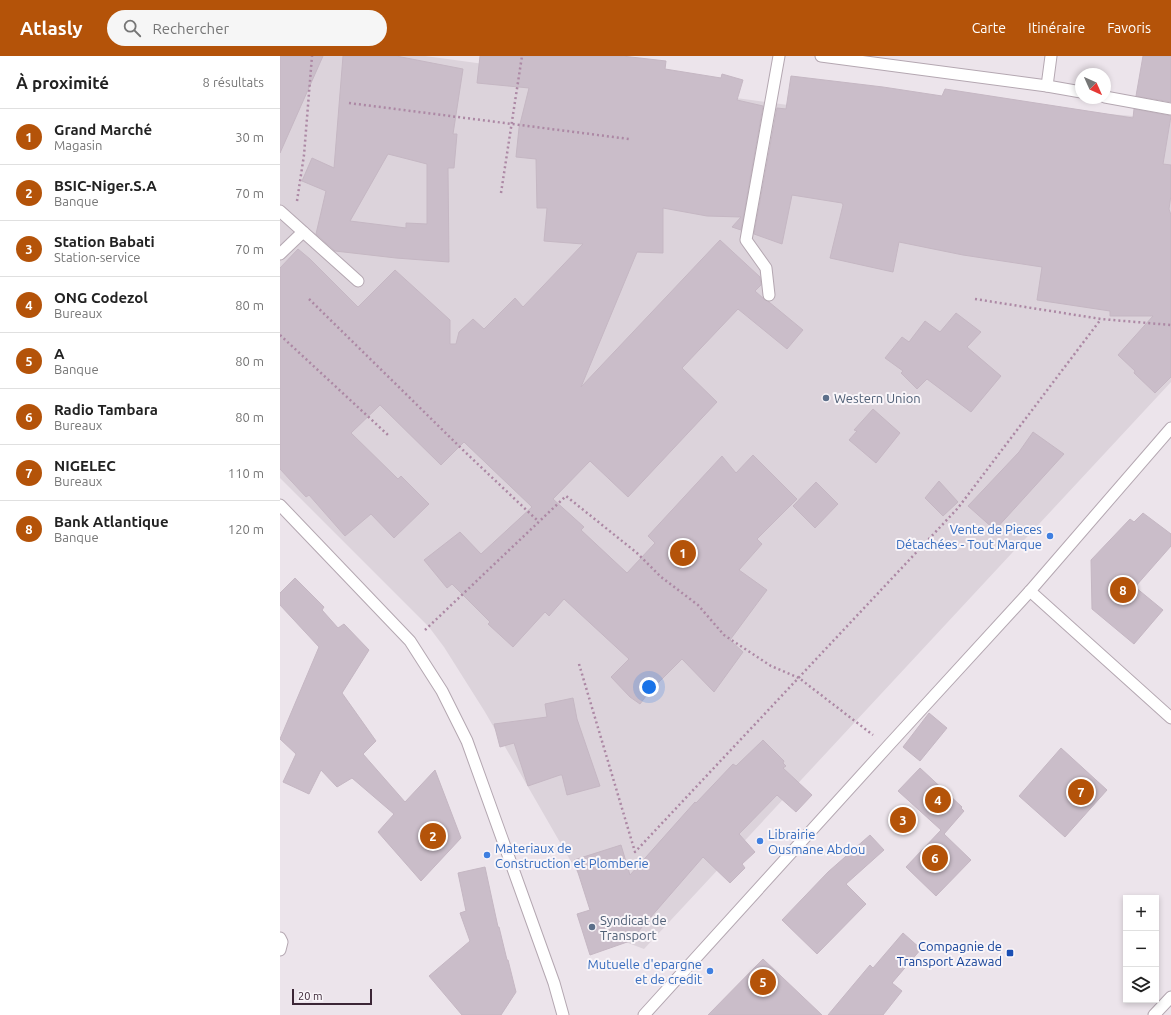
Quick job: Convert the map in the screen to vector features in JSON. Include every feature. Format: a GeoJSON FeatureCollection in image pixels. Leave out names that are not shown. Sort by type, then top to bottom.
{"type":"FeatureCollection","features":[{"type":"Feature","properties":{"kind":"street"},"geometry":{"type":"LineString","coordinates":[[769,295],[766,268],[746,240],[779,56]]}},
{"type":"Feature","properties":{"kind":"street"},"geometry":{"type":"LineString","coordinates":[[821,56],[1075,91]]}},
{"type":"Feature","properties":{"kind":"street"},"geometry":{"type":"LineString","coordinates":[[1047,86],[1051,56]]}},
{"type":"Feature","properties":{"kind":"street"},"geometry":{"type":"LineString","coordinates":[[1111,98],[1171,109]]}},
{"type":"Feature","properties":{"kind":"street"},"geometry":{"type":"LineString","coordinates":[[280,211],[358,281]]}},
{"type":"Feature","properties":{"kind":"street"},"geometry":{"type":"LineString","coordinates":[[280,254],[303,232]]}},
{"type":"Feature","properties":{"kind":"street"},"geometry":{"type":"LineString","coordinates":[[644,1015],[1030,591],[1171,428]]}},
{"type":"Feature","properties":{"kind":"street"},"geometry":{"type":"LineString","coordinates":[[280,505],[410,641],[442,691],[467,741],[554,983],[563,1015]]}},
{"type":"Feature","properties":{"kind":"street"},"geometry":{"type":"LineString","coordinates":[[1030,591],[1171,718]]}},
{"type":"Feature","properties":{"kind":"street"},"geometry":{"type":"LineString","coordinates":[[280,938],[282,942],[280,950]]}},
{"type":"Feature","properties":{"kind":"street"},"geometry":{"type":"LineString","coordinates":[[1154,1015],[1171,997]]}},
{"type":"Feature","properties":{"kind":"path"},"geometry":{"type":"LineString","coordinates":[[293,223],[304,156],[312,56]]}},
{"type":"Feature","properties":{"kind":"path"},"geometry":{"type":"LineString","coordinates":[[501,193],[522,56]]}},
{"type":"Feature","properties":{"kind":"path"},"geometry":{"type":"LineString","coordinates":[[349,103],[629,139]]}},
{"type":"Feature","properties":{"kind":"path"},"geometry":{"type":"LineString","coordinates":[[309,299],[463,450],[538,521]]}},
{"type":"Feature","properties":{"kind":"path"},"geometry":{"type":"LineString","coordinates":[[975,299],[1101,319],[1171,325]]}},
{"type":"Feature","properties":{"kind":"path"},"geometry":{"type":"LineString","coordinates":[[579,664],[636,852],[958,508],[1101,319]]}},
{"type":"Feature","properties":{"kind":"path"},"geometry":{"type":"LineString","coordinates":[[280,335],[388,434]]}},
{"type":"Feature","properties":{"kind":"path"},"geometry":{"type":"LineString","coordinates":[[410,641],[430,627],[538,521],[566,496],[637,553],[661,577],[698,606],[724,635],[771,666],[799,678],[888,746]]}},
{"type":"Feature","properties":{"kind":"shaded area"},"geometry":{"type":"Polygon","coordinates":[[[280,56],[425,56],[904,122],[956,91],[1108,114],[1146,117],[1171,121],[1171,382],[644,949],[615,938],[485,712],[444,647],[429,627],[280,478],[280,56]]]}},
{"type":"Feature","properties":{"kind":"building"},"geometry":{"type":"Polygon","coordinates":[[[280,56],[323,56],[280,153],[280,56]]]}},
{"type":"Feature","properties":{"kind":"building"},"geometry":{"type":"Polygon","coordinates":[[[343,56],[396,56],[463,69],[453,134],[457,134],[454,168],[448,168],[449,262],[335,251],[316,234],[326,191],[302,181],[312,158],[334,168],[343,56]],[[388,154],[350,221],[406,228],[406,223],[427,224],[427,164],[388,154]]]}},
{"type":"Feature","properties":{"kind":"building"},"geometry":{"type":"Polygon","coordinates":[[[480,56],[622,56],[666,61],[665,69],[721,78],[722,74],[743,80],[737,100],[763,106],[741,230],[732,227],[741,217],[707,216],[663,208],[663,253],[637,252],[581,387],[720,240],[760,277],[761,285],[755,291],[803,330],[787,349],[738,309],[682,368],[717,402],[628,497],[590,461],[553,499],[584,527],[581,530],[627,573],[655,543],[648,536],[722,456],[736,473],[753,455],[797,499],[757,539],[762,544],[739,570],[767,590],[730,640],[743,652],[714,692],[682,659],[649,692],[640,704],[630,697],[611,677],[629,659],[564,599],[549,616],[545,612],[513,647],[488,624],[490,622],[452,584],[447,588],[424,560],[460,532],[481,554],[532,507],[464,442],[441,465],[380,405],[351,433],[398,479],[401,476],[429,504],[394,538],[371,514],[345,536],[309,495],[306,497],[280,469],[280,268],[298,249],[358,307],[395,270],[450,320],[450,344],[456,344],[459,332],[473,319],[484,329],[515,298],[523,307],[583,244],[544,241],[547,208],[537,208],[536,159],[516,157],[519,128],[529,88],[477,83],[480,56]]]}},
{"type":"Feature","properties":{"kind":"building"},"geometry":{"type":"Polygon","coordinates":[[[1143,56],[1171,56],[1171,102],[1136,96],[1143,56]]]}},
{"type":"Feature","properties":{"kind":"building"},"geometry":{"type":"Polygon","coordinates":[[[791,76],[942,96],[945,89],[1133,118],[1134,109],[1171,116],[1163,164],[1171,165],[1171,195],[1169,209],[1171,215],[1171,377],[1155,393],[1118,355],[1153,316],[1110,316],[1110,311],[1037,300],[1042,267],[963,255],[899,242],[893,272],[830,258],[843,205],[842,203],[792,195],[782,244],[754,234],[777,108],[786,109],[791,76]]]}},
{"type":"Feature","properties":{"kind":"building"},"geometry":{"type":"Polygon","coordinates":[[[956,313],[981,332],[967,347],[1001,376],[971,412],[927,379],[917,389],[901,373],[903,371],[885,358],[902,337],[909,342],[925,321],[940,332],[956,313]]]}},
{"type":"Feature","properties":{"kind":"building"},"geometry":{"type":"Polygon","coordinates":[[[873,409],[900,433],[876,463],[849,440],[857,431],[854,430],[873,409]]]}},
{"type":"Feature","properties":{"kind":"building"},"geometry":{"type":"Polygon","coordinates":[[[1033,432],[1064,454],[995,530],[968,506],[1019,452],[1033,432]]]}},
{"type":"Feature","properties":{"kind":"building"},"geometry":{"type":"Polygon","coordinates":[[[939,481],[958,502],[943,516],[925,498],[939,481]]]}},
{"type":"Feature","properties":{"kind":"building"},"geometry":{"type":"Polygon","coordinates":[[[816,482],[838,504],[815,528],[793,506],[816,482]]]}},
{"type":"Feature","properties":{"kind":"building"},"geometry":{"type":"Polygon","coordinates":[[[1143,513],[1171,534],[1171,546],[1135,587],[1163,610],[1134,644],[1092,609],[1091,560],[1130,519],[1134,522],[1143,513]]]}},
{"type":"Feature","properties":{"kind":"building"},"geometry":{"type":"Polygon","coordinates":[[[295,578],[324,607],[322,610],[338,628],[344,624],[369,650],[342,693],[376,741],[363,754],[405,802],[435,770],[461,838],[421,881],[378,832],[394,814],[352,778],[337,787],[321,770],[309,794],[283,782],[296,754],[280,739],[319,647],[280,605],[280,593],[295,578]]]}},
{"type":"Feature","properties":{"kind":"building"},"geometry":{"type":"Polygon","coordinates":[[[573,698],[577,719],[600,786],[567,795],[562,775],[560,775],[528,786],[514,743],[500,747],[494,724],[547,717],[545,704],[573,698]]]}},
{"type":"Feature","properties":{"kind":"building"},"geometry":{"type":"Polygon","coordinates":[[[929,713],[947,728],[920,761],[903,747],[929,713]]]}},
{"type":"Feature","properties":{"kind":"building"},"geometry":{"type":"Polygon","coordinates":[[[763,740],[784,761],[783,763],[786,766],[783,768],[812,795],[796,812],[777,795],[739,834],[755,852],[742,864],[745,868],[730,883],[703,857],[630,941],[590,955],[577,914],[590,910],[574,860],[621,845],[630,875],[695,802],[696,803],[733,764],[736,766],[763,740]]]}},
{"type":"Feature","properties":{"kind":"building"},"geometry":{"type":"Polygon","coordinates":[[[1061,748],[1107,790],[1065,837],[1019,796],[1061,748]]]}},
{"type":"Feature","properties":{"kind":"building"},"geometry":{"type":"Polygon","coordinates":[[[920,768],[962,807],[961,808],[964,811],[944,834],[971,860],[936,896],[906,867],[941,830],[898,791],[920,768]]]}},
{"type":"Feature","properties":{"kind":"building"},"geometry":{"type":"Polygon","coordinates":[[[870,835],[884,850],[846,884],[866,904],[817,954],[782,920],[828,872],[870,835]]]}},
{"type":"Feature","properties":{"kind":"building"},"geometry":{"type":"Polygon","coordinates":[[[485,867],[498,927],[516,992],[501,1015],[462,1015],[429,976],[470,941],[460,913],[466,911],[458,873],[485,867]]]}},
{"type":"Feature","properties":{"kind":"building"},"geometry":{"type":"Polygon","coordinates":[[[903,933],[921,949],[892,983],[902,991],[883,1015],[828,1015],[870,965],[873,968],[903,933]]]}},
{"type":"Feature","properties":{"kind":"building"},"geometry":{"type":"Polygon","coordinates":[[[763,959],[822,1015],[708,1015],[763,959]]]}},
{"type":"Feature","properties":{"kind":"place","name":"Western Union"},"geometry":{"type":"Point","coordinates":[826,398]}},
{"type":"Feature","properties":{"kind":"place","name":"Vente de Pieces Détachées - Tout Marque"},"geometry":{"type":"Point","coordinates":[1050,536]}},
{"type":"Feature","properties":{"kind":"place","name":"Grand Marché"},"geometry":{"type":"Point","coordinates":[683,553]}},
{"type":"Feature","properties":{"kind":"place","name":"Bank Atlantique"},"geometry":{"type":"Point","coordinates":[1123,590]}},
{"type":"Feature","properties":{"kind":"place","name":"NIGELEC"},"geometry":{"type":"Point","coordinates":[1081,792]}},
{"type":"Feature","properties":{"kind":"place","name":"ONG Codezol"},"geometry":{"type":"Point","coordinates":[938,800]}},
{"type":"Feature","properties":{"kind":"place","name":"Station Babati"},"geometry":{"type":"Point","coordinates":[903,820]}},
{"type":"Feature","properties":{"kind":"place","name":"BSIC-Niger.S.A"},"geometry":{"type":"Point","coordinates":[433,836]}},
{"type":"Feature","properties":{"kind":"place","name":"Librairie Ousmane Abdou"},"geometry":{"type":"Point","coordinates":[760,841]}},
{"type":"Feature","properties":{"kind":"place","name":"Materiaux de Construction et Plomberie"},"geometry":{"type":"Point","coordinates":[487,855]}},
{"type":"Feature","properties":{"kind":"place","name":"Radio Tambara"},"geometry":{"type":"Point","coordinates":[935,858]}},
{"type":"Feature","properties":{"kind":"place","name":"Syndicat de Transport"},"geometry":{"type":"Point","coordinates":[592,927]}},
{"type":"Feature","properties":{"kind":"place","name":"Compagnie de Transport Azawad"},"geometry":{"type":"Point","coordinates":[1010,953]}},
{"type":"Feature","properties":{"kind":"place","name":"Mutuelle d'epargne et de credit"},"geometry":{"type":"Point","coordinates":[710,971]}},
{"type":"Feature","properties":{"kind":"place","name":"A"},"geometry":{"type":"Point","coordinates":[763,982]}}]}
